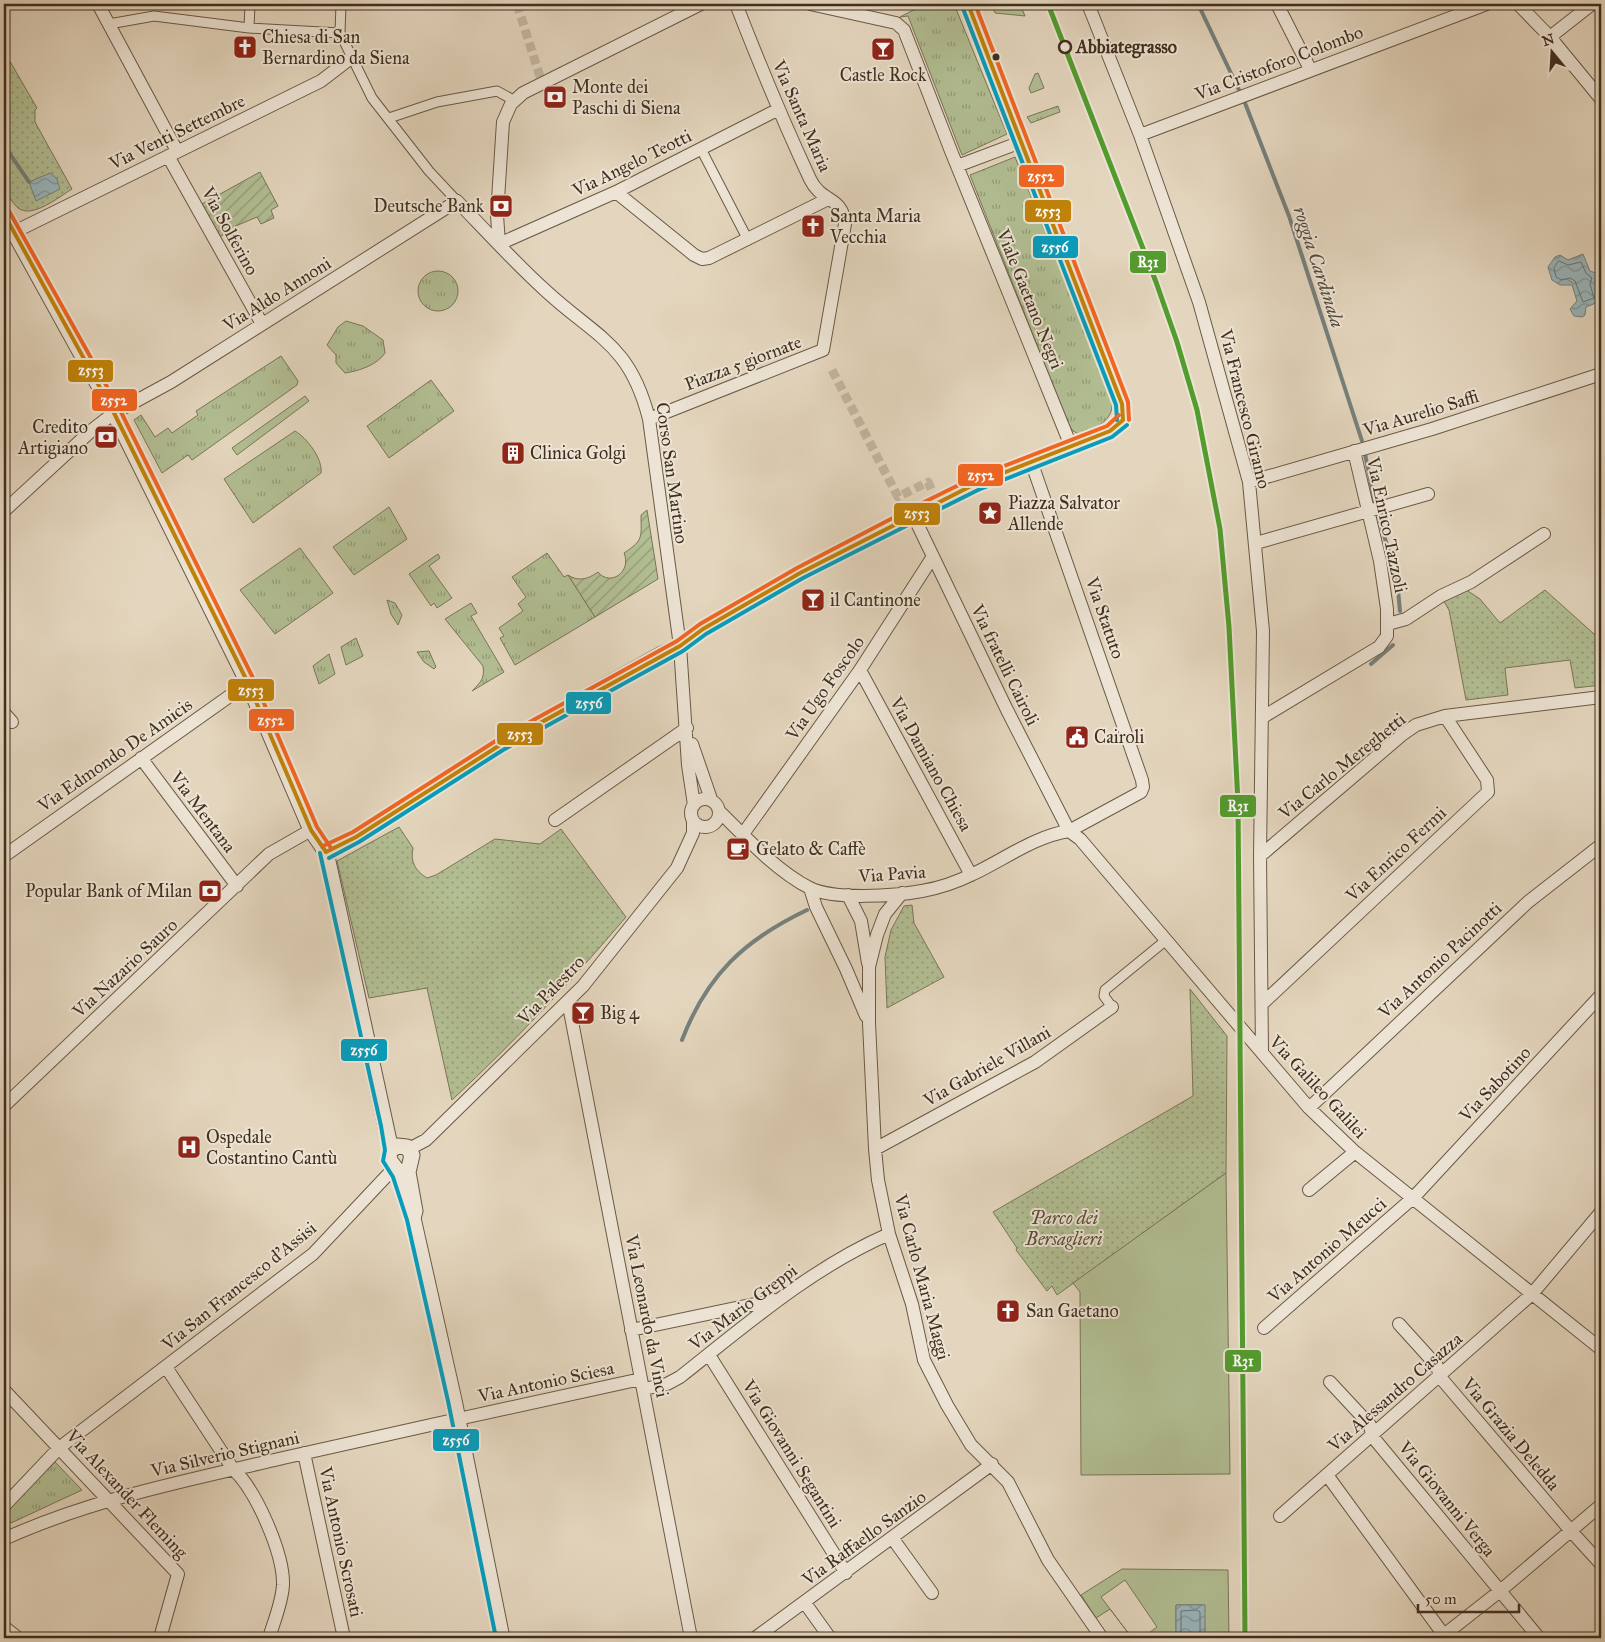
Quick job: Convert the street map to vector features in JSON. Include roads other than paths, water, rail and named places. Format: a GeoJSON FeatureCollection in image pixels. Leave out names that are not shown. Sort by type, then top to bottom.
{"type":"FeatureCollection","features":[{"type":"Feature","properties":{"kind":"street","name":"Via Solferino"},"geometry":{"type":"LineString","coordinates":[[98,4],[172,154],[262,324]]}},
{"type":"Feature","properties":{"kind":"street"},"geometry":{"type":"LineString","coordinates":[[248,28],[250,4]]}},
{"type":"Feature","properties":{"kind":"street"},"geometry":{"type":"LineString","coordinates":[[341,4],[340,33],[372,98],[429,171],[457,201]]}},
{"type":"Feature","properties":{"kind":"street"},"geometry":{"type":"LineString","coordinates":[[499,244],[500,145],[503,122],[514,101],[523,93],[536,86],[701,4]]}},
{"type":"Feature","properties":{"kind":"street","name":"Via Santa Maria"},"geometry":{"type":"LineString","coordinates":[[736,4],[778,110],[816,190],[828,199],[838,203],[844,212],[845,224],[824,350]]}},
{"type":"Feature","properties":{"kind":"street","name":"Viale Gaetano Negri"},"geometry":{"type":"LineString","coordinates":[[810,4],[896,23],[904,30],[1070,446]]}},
{"type":"Feature","properties":{"kind":"street"},"geometry":{"type":"LineString","coordinates":[[326,852],[356,837],[500,745],[662,654],[680,646],[704,629],[800,573],[975,484],[1110,431],[1123,420],[1122,404],[968,4]]}},
{"type":"Feature","properties":{"kind":"street","name":"Via Francesco Giramo"},"geometry":{"type":"LineString","coordinates":[[1088,4],[1140,135],[1199,302],[1249,482],[1256,543],[1262,631],[1263,717],[1260,856],[1263,1003],[1262,1053]]}},
{"type":"Feature","properties":{"kind":"street"},"geometry":{"type":"LineString","coordinates":[[1277,4],[1310,69]]}},
{"type":"Feature","properties":{"kind":"street","name":"Via Cristoforo Colombo"},"geometry":{"type":"LineString","coordinates":[[1140,135],[1310,69],[1487,4]]}},
{"type":"Feature","properties":{"kind":"street"},"geometry":{"type":"LineString","coordinates":[[1518,4],[1550,37],[1601,99]]}},
{"type":"Feature","properties":{"kind":"street"},"geometry":{"type":"LineString","coordinates":[[1550,37],[1592,4]]}},
{"type":"Feature","properties":{"kind":"street"},"geometry":{"type":"LineString","coordinates":[[109,24],[154,16],[248,28],[340,33]]}},
{"type":"Feature","properties":{"kind":"street","name":"Via Venti Settembre"},"geometry":{"type":"LineString","coordinates":[[9,234],[321,81],[351,58]]}},
{"type":"Feature","properties":{"kind":"street"},"geometry":{"type":"LineString","coordinates":[[389,118],[437,102],[497,91],[514,101]]}},
{"type":"Feature","properties":{"kind":"street","name":"Via Angelo Teotti"},"geometry":{"type":"LineString","coordinates":[[499,244],[616,192],[778,110]]}},
{"type":"Feature","properties":{"kind":"street"},"geometry":{"type":"LineString","coordinates":[[957,166],[1021,142]]}},
{"type":"Feature","properties":{"kind":"street"},"geometry":{"type":"LineString","coordinates":[[701,148],[748,240]]}},
{"type":"Feature","properties":{"kind":"street"},"geometry":{"type":"LineString","coordinates":[[616,192],[694,255],[702,259],[709,258],[748,240],[828,199]]}},
{"type":"Feature","properties":{"kind":"street","name":"Corso San Martino"},"geometry":{"type":"LineString","coordinates":[[457,201],[547,292],[614,348],[640,388],[648,419],[680,646]]}},
{"type":"Feature","properties":{"kind":"street","name":"Via Aldo Annoni"},"geometry":{"type":"LineString","coordinates":[[4,511],[92,430],[114,413],[171,382],[457,201]]}},
{"type":"Feature","properties":{"kind":"street"},"geometry":{"type":"LineString","coordinates":[[4,214],[9,234],[114,413],[248,683],[311,830],[326,852],[387,1125],[401,1155],[401,1179],[409,1211],[413,1218],[458,1418],[502,1638]]}},
{"type":"Feature","properties":{"kind":"street","name":"Piazza 5 giornate"},"geometry":{"type":"LineString","coordinates":[[648,419],[824,350]]}},
{"type":"Feature","properties":{"kind":"street","name":"Via Aurelio Saffi"},"geometry":{"type":"LineString","coordinates":[[1249,482],[1432,429],[1601,374]]}},
{"type":"Feature","properties":{"kind":"street","name":"Via Enrico Tazzoli"},"geometry":{"type":"LineString","coordinates":[[1263,717],[1378,647],[1387,636],[1388,624],[1380,561],[1354,451]]}},
{"type":"Feature","properties":{"kind":"street","name":"Via Statuto"},"geometry":{"type":"LineString","coordinates":[[1031,461],[1143,787]]}},
{"type":"Feature","properties":{"kind":"street"},"geometry":{"type":"LineString","coordinates":[[1256,543],[1428,494]]}},
{"type":"Feature","properties":{"kind":"street","name":"Via fratelli Cairoli"},"geometry":{"type":"LineString","coordinates":[[913,515],[932,558],[1069,830]]}},
{"type":"Feature","properties":{"kind":"street"},"geometry":{"type":"LineString","coordinates":[[1388,624],[1406,619],[1441,596],[1471,582],[1544,534]]}},
{"type":"Feature","properties":{"kind":"street","name":"Via Ugo Foscolo"},"geometry":{"type":"LineString","coordinates":[[743,834],[860,670],[932,558]]}},
{"type":"Feature","properties":{"kind":"street"},"geometry":{"type":"LineString","coordinates":[[680,646],[689,774],[694,805]]}},
{"type":"Feature","properties":{"kind":"street","name":"Via Damiano Chiesa"},"geometry":{"type":"LineString","coordinates":[[860,670],[972,875]]}},
{"type":"Feature","properties":{"kind":"street","name":"Via Edmondo De Amicis"},"geometry":{"type":"LineString","coordinates":[[4,856],[248,683]]}},
{"type":"Feature","properties":{"kind":"street","name":"Via Carlo Mereghetti"},"geometry":{"type":"LineString","coordinates":[[1260,856],[1402,734],[1416,725],[1445,716],[1601,697]]}},
{"type":"Feature","properties":{"kind":"street","name":"Via Enrico Fermi"},"geometry":{"type":"LineString","coordinates":[[1263,1003],[1488,792],[1487,780],[1445,716]]}},
{"type":"Feature","properties":{"kind":"street"},"geometry":{"type":"LineString","coordinates":[[687,728],[711,799],[717,804],[720,812],[709,826]]}},
{"type":"Feature","properties":{"kind":"street"},"geometry":{"type":"LineString","coordinates":[[555,820],[687,728]]}},
{"type":"Feature","properties":{"kind":"street","name":"Via Mentana"},"geometry":{"type":"LineString","coordinates":[[141,758],[237,886]]}},
{"type":"Feature","properties":{"kind":"street","name":"Via Pavia"},"geometry":{"type":"LineString","coordinates":[[720,812],[786,872],[810,888],[826,893],[848,895],[902,893],[938,888],[972,875],[1037,842],[1069,830],[1141,792],[1143,787]]}},
{"type":"Feature","properties":{"kind":"street"},"geometry":{"type":"LineString","coordinates":[[709,826],[693,820],[691,812],[694,805],[701,799],[711,799]]}},
{"type":"Feature","properties":{"kind":"street","name":"Via Palestro"},"geometry":{"type":"LineString","coordinates":[[401,1155],[426,1140],[583,986],[677,868],[693,833],[693,820]]}},
{"type":"Feature","properties":{"kind":"street"},"geometry":{"type":"LineString","coordinates":[[693,833],[709,826],[730,822]]}},
{"type":"Feature","properties":{"kind":"street","name":"Via Nazario Sauro"},"geometry":{"type":"LineString","coordinates":[[4,1106],[270,854],[311,830]]}},
{"type":"Feature","properties":{"kind":"street","name":"Via Galileo Galilei"},"geometry":{"type":"LineString","coordinates":[[1069,830],[1080,839],[1309,1108],[1355,1152],[1414,1197],[1601,1349]]}},
{"type":"Feature","properties":{"kind":"street","name":"Via Antonio Pacinotti"},"geometry":{"type":"LineString","coordinates":[[1309,1108],[1528,902],[1601,844]]}},
{"type":"Feature","properties":{"kind":"street","name":"Via Carlo Maria Maggi"},"geometry":{"type":"LineString","coordinates":[[810,888],[816,907],[846,969],[868,1023]]}},
{"type":"Feature","properties":{"kind":"street","name":"Via Carlo Maria Maggi"},"geometry":{"type":"LineString","coordinates":[[869,968],[877,934],[885,914],[902,893]]}},
{"type":"Feature","properties":{"kind":"street","name":"Via Carlo Maria Maggi"},"geometry":{"type":"LineString","coordinates":[[848,895],[861,921],[869,968],[868,1023],[874,1149],[878,1180],[889,1234],[912,1304],[924,1360],[968,1441],[1008,1482],[1048,1560],[1102,1638]]}},
{"type":"Feature","properties":{"kind":"street"},"geometry":{"type":"LineString","coordinates":[[1112,1007],[1104,996],[1105,990],[1165,941]]}},
{"type":"Feature","properties":{"kind":"street","name":"Via Sabotino"},"geometry":{"type":"LineString","coordinates":[[1414,1197],[1601,995]]}},
{"type":"Feature","properties":{"kind":"street","name":"Via Leonardo da Vinci"},"geometry":{"type":"LineString","coordinates":[[568,1001],[691,1638]]}},
{"type":"Feature","properties":{"kind":"street","name":"Via Gabriele Villani"},"geometry":{"type":"LineString","coordinates":[[874,1149],[1035,1062],[1112,1007]]}},
{"type":"Feature","properties":{"kind":"street"},"geometry":{"type":"LineString","coordinates":[[1309,1190],[1355,1152]]}},
{"type":"Feature","properties":{"kind":"street","name":"Via San Francesco d'Assisi"},"geometry":{"type":"LineString","coordinates":[[4,1506],[59,1448],[313,1254],[401,1155]]}},
{"type":"Feature","properties":{"kind":"street","name":"Via Antonio Meucci"},"geometry":{"type":"LineString","coordinates":[[1264,1328],[1414,1197]]}},
{"type":"Feature","properties":{"kind":"street","name":"Via Alessandro Casazza"},"geometry":{"type":"LineString","coordinates":[[1280,1516],[1532,1294],[1601,1212]]}},
{"type":"Feature","properties":{"kind":"street","name":"Via Mario Greppi"},"geometry":{"type":"LineString","coordinates":[[642,1384],[667,1384],[680,1377],[777,1299],[852,1253],[889,1234]]}},
{"type":"Feature","properties":{"kind":"street"},"geometry":{"type":"LineString","coordinates":[[631,1330],[777,1299]]}},
{"type":"Feature","properties":{"kind":"street","name":"Via Grazia Deledda"},"geometry":{"type":"LineString","coordinates":[[1399,1324],[1437,1366],[1440,1377],[1601,1564]]}},
{"type":"Feature","properties":{"kind":"street","name":"Via Giovanni Segantini"},"geometry":{"type":"LineString","coordinates":[[709,1354],[846,1573]]}},
{"type":"Feature","properties":{"kind":"street","name":"Via San Francesco d'Assisi"},"geometry":{"type":"LineString","coordinates":[[166,1367],[233,1469],[243,1478],[272,1534],[280,1562],[282,1593],[269,1638]]}},
{"type":"Feature","properties":{"kind":"street","name":"Via Giovanni Verga"},"geometry":{"type":"LineString","coordinates":[[1330,1382],[1370,1425],[1372,1436],[1539,1638]]}},
{"type":"Feature","properties":{"kind":"street","name":"Via Antonio Sciesa"},"geometry":{"type":"LineString","coordinates":[[458,1418],[642,1384]]}},
{"type":"Feature","properties":{"kind":"street","name":"Via Alexander Fleming"},"geometry":{"type":"LineString","coordinates":[[4,1390],[178,1574],[160,1638]]}},
{"type":"Feature","properties":{"kind":"street","name":"Via Silverio Stignani"},"geometry":{"type":"LineString","coordinates":[[4,1539],[32,1526],[109,1500],[233,1469],[458,1418]]}},
{"type":"Feature","properties":{"kind":"street","name":"Via Antonio Scrosati"},"geometry":{"type":"LineString","coordinates":[[304,1453],[344,1638]]}},
{"type":"Feature","properties":{"kind":"street","name":"Via Raffaello Sanzio"},"geometry":{"type":"LineString","coordinates":[[755,1638],[893,1539],[992,1464]]}},
{"type":"Feature","properties":{"kind":"street"},"geometry":{"type":"LineString","coordinates":[[1327,1475],[1445,1636],[1601,1505]]}},
{"type":"Feature","properties":{"kind":"street"},"geometry":{"type":"LineString","coordinates":[[893,1539],[932,1593]]}},
{"type":"Feature","properties":{"kind":"street"},"geometry":{"type":"LineString","coordinates":[[805,1603],[830,1638]]}},
{"type":"Feature","properties":{"kind":"street"},"geometry":{"type":"LineString","coordinates":[[4,1627],[18,1638]]}},
{"type":"Feature","properties":{"kind":"water"},"geometry":{"type":"Polygon","coordinates":[[[50,173],[57,179],[60,189],[36,201],[29,182],[50,173]]]}},
{"type":"Feature","properties":{"kind":"water"},"geometry":{"type":"Polygon","coordinates":[[[1583,254],[1590,271],[1599,274],[1599,280],[1595,284],[1601,301],[1586,307],[1585,315],[1582,317],[1574,316],[1570,309],[1577,301],[1572,285],[1560,285],[1552,280],[1548,267],[1555,257],[1560,255],[1568,260],[1583,254]]]}},
{"type":"Feature","properties":{"kind":"water"},"geometry":{"type":"Polygon","coordinates":[[[1176,1605],[1205,1605],[1205,1638],[1176,1638],[1176,1605]]]}},
{"type":"Feature","properties":{"kind":"waterway","name":"roggia Cardinala"},"geometry":{"type":"LineString","coordinates":[[1198,4],[1239,90]]}},
{"type":"Feature","properties":{"kind":"waterway","name":"roggia Cardinala"},"geometry":{"type":"LineString","coordinates":[[1245,103],[1289,216],[1362,441]]}},
{"type":"Feature","properties":{"kind":"waterway"},"geometry":{"type":"LineString","coordinates":[[4,145],[29,182]]}},
{"type":"Feature","properties":{"kind":"waterway","name":"roggia Cardinala"},"geometry":{"type":"LineString","coordinates":[[1365,454],[1375,503]]}},
{"type":"Feature","properties":{"kind":"waterway","name":"roggia Cardinala"},"geometry":{"type":"LineString","coordinates":[[1377,511],[1397,580],[1400,611]]}},
{"type":"Feature","properties":{"kind":"waterway","name":"roggia Cardinala"},"geometry":{"type":"LineString","coordinates":[[1371,664],[1393,645]]}},
{"type":"Feature","properties":{"kind":"waterway","name":"roggia Cardinala"},"geometry":{"type":"LineString","coordinates":[[682,1040],[703,996],[730,962],[764,934],[807,910]]}},
{"type":"Feature","properties":{"kind":"tunnel"},"geometry":{"type":"LineString","coordinates":[[517,4],[542,83]]}},
{"type":"Feature","properties":{"kind":"tunnel"},"geometry":{"type":"LineString","coordinates":[[832,370],[898,497],[928,482],[938,503]]}},
{"type":"Feature","properties":{"kind":"place","name":"Chiesa di San Bernardino da Siena"},"geometry":{"type":"Point","coordinates":[245,47]}},
{"type":"Feature","properties":{"kind":"place","name":"Abbiategrasso"},"geometry":{"type":"Point","coordinates":[1065,47]}},
{"type":"Feature","properties":{"kind":"place","name":"Castle Rock"},"geometry":{"type":"Point","coordinates":[883,49]}},
{"type":"Feature","properties":{"kind":"place","name":"Monte dei Paschi di Siena"},"geometry":{"type":"Point","coordinates":[555,97]}},
{"type":"Feature","properties":{"kind":"place","name":"Deutsche Bank"},"geometry":{"type":"Point","coordinates":[501,206]}},
{"type":"Feature","properties":{"kind":"place","name":"Santa Maria Vecchia"},"geometry":{"type":"Point","coordinates":[813,226]}},
{"type":"Feature","properties":{"kind":"place","name":"Credito Artigiano"},"geometry":{"type":"Point","coordinates":[106,437]}},
{"type":"Feature","properties":{"kind":"place","name":"Clinica Golgi"},"geometry":{"type":"Point","coordinates":[513,453]}},
{"type":"Feature","properties":{"kind":"place","name":"Piazza Salvator Allende"},"geometry":{"type":"Point","coordinates":[990,513]}},
{"type":"Feature","properties":{"kind":"place","name":"il Cantinone"},"geometry":{"type":"Point","coordinates":[813,600]}},
{"type":"Feature","properties":{"kind":"place","name":"Cairoli"},"geometry":{"type":"Point","coordinates":[1077,737]}},
{"type":"Feature","properties":{"kind":"place","name":"Gelato & Caffè"},"geometry":{"type":"Point","coordinates":[738,849]}},
{"type":"Feature","properties":{"kind":"place","name":"Popular Bank of Milan"},"geometry":{"type":"Point","coordinates":[210,891]}},
{"type":"Feature","properties":{"kind":"place","name":"Big 4"},"geometry":{"type":"Point","coordinates":[583,1013]}},
{"type":"Feature","properties":{"kind":"place","name":"Ospedale Costantino Cantù"},"geometry":{"type":"Point","coordinates":[189,1147]}},
{"type":"Feature","properties":{"kind":"place","name":"San Gaetano"},"geometry":{"type":"Point","coordinates":[1008,1311]}},
{"type":"Feature","properties":{"kind":"park label","name":"Parco dei Bersaglieri"},"geometry":{"type":"Point","coordinates":[1064,1228]}}]}
